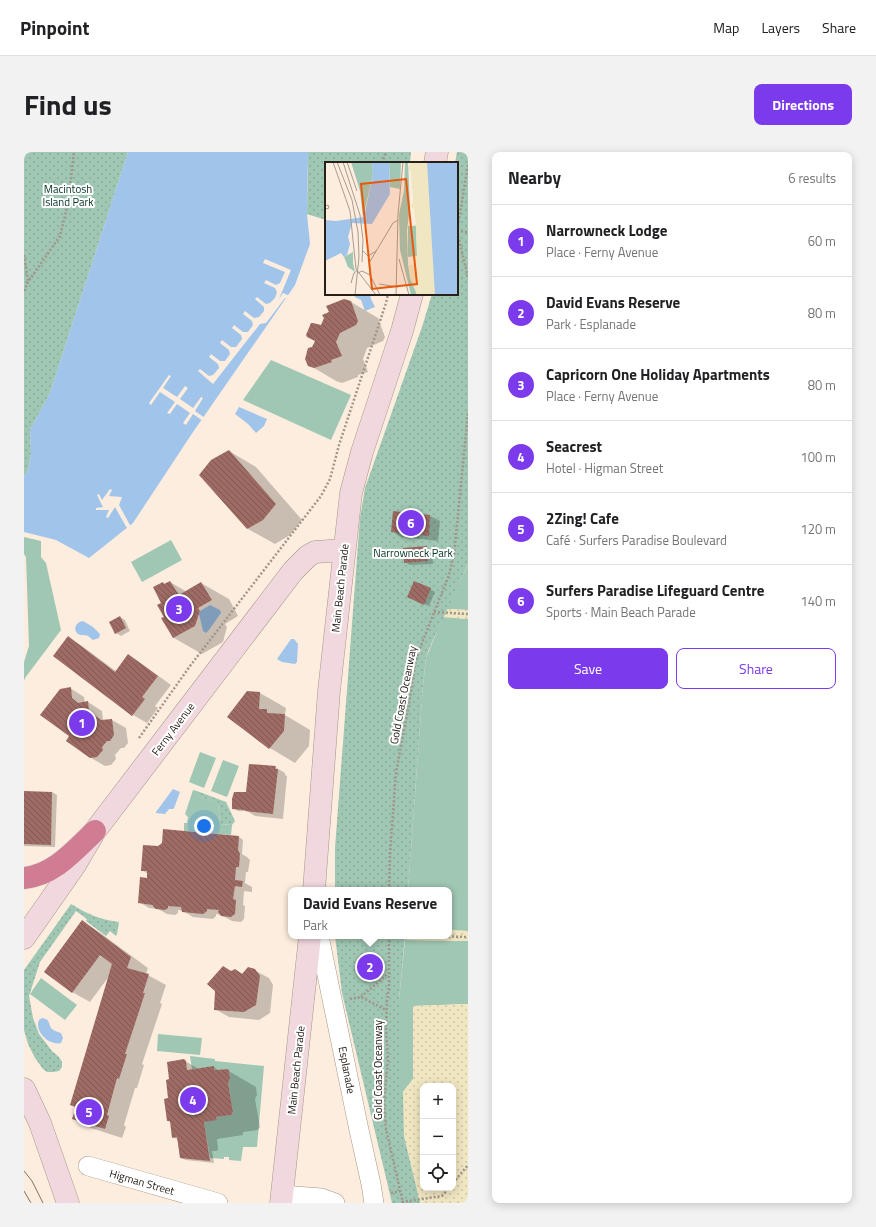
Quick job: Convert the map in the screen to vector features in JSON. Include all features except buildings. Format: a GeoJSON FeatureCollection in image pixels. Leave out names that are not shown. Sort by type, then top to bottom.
{"type":"FeatureCollection","features":[{"type":"Feature","properties":{"kind":"highway"},"geometry":{"type":"LineString","coordinates":[[24,878],[34,877],[56,866],[95,832]]}},
{"type":"Feature","properties":{"kind":"street"},"geometry":{"type":"LineString","coordinates":[[435,162],[436,152]]}},
{"type":"Feature","properties":{"kind":"street","name":"Main Beach Parade"},"geometry":{"type":"LineString","coordinates":[[314,887],[330,691],[350,493],[402,331],[412,295]]}},
{"type":"Feature","properties":{"kind":"street","name":"Ferny Avenue"},"geometry":{"type":"LineString","coordinates":[[24,938],[75,865],[95,832],[293,571],[308,556],[315,552],[344,550]]}},
{"type":"Feature","properties":{"kind":"street","name":"Main Beach Parade"},"geometry":{"type":"LineString","coordinates":[[282,1199],[310,939]]}},
{"type":"Feature","properties":{"kind":"street","name":"Esplanade"},"geometry":{"type":"LineString","coordinates":[[320,939],[374,1203]]}},
{"type":"Feature","properties":{"kind":"street"},"geometry":{"type":"LineString","coordinates":[[24,1089],[40,1123],[68,1203]]}},
{"type":"Feature","properties":{"kind":"street","name":"Higman Street"},"geometry":{"type":"LineString","coordinates":[[88,1166],[218,1203]]}},
{"type":"Feature","properties":{"kind":"street"},"geometry":{"type":"LineString","coordinates":[[282,1199],[321,1198],[335,1203]]}},
{"type":"Feature","properties":{"kind":"path"},"geometry":{"type":"LineString","coordinates":[[24,291],[28,282],[60,236],[68,204],[74,152]]}},
{"type":"Feature","properties":{"kind":"path"},"geometry":{"type":"LineString","coordinates":[[382,162],[386,152]]}},
{"type":"Feature","properties":{"kind":"path"},"geometry":{"type":"LineString","coordinates":[[458,226],[468,165]]}},
{"type":"Feature","properties":{"kind":"path"},"geometry":{"type":"LineString","coordinates":[[458,236],[468,278]]}},
{"type":"Feature","properties":{"kind":"path"},"geometry":{"type":"LineString","coordinates":[[24,255],[28,282]]}},
{"type":"Feature","properties":{"kind":"path"},"geometry":{"type":"LineString","coordinates":[[135,743],[190,666],[321,496],[330,479],[339,446],[388,295]]}},
{"type":"Feature","properties":{"kind":"path","name":"Gold Coast Oceanway"},"geometry":{"type":"LineString","coordinates":[[389,887],[396,772],[416,660],[449,575],[454,555],[468,413]]}},
{"type":"Feature","properties":{"kind":"path"},"geometry":{"type":"LineString","coordinates":[[434,612],[468,614]]}},
{"type":"Feature","properties":{"kind":"path"},"geometry":{"type":"LineString","coordinates":[[452,937],[468,937]]}},
{"type":"Feature","properties":{"kind":"path","name":"Gold Coast Oceanway"},"geometry":{"type":"LineString","coordinates":[[389,939],[389,973],[386,1010],[388,1060],[384,1103],[386,1128],[402,1203]]}},
{"type":"Feature","properties":{"kind":"path"},"geometry":{"type":"LineString","coordinates":[[348,1000],[361,997],[389,973]]}},
{"type":"Feature","properties":{"kind":"path"},"geometry":{"type":"LineString","coordinates":[[361,997],[386,1010]]}},
{"type":"Feature","properties":{"kind":"path"},"geometry":{"type":"LineString","coordinates":[[456,1179],[468,1165]]}},
{"type":"Feature","properties":{"kind":"path"},"geometry":{"type":"LineString","coordinates":[[402,1203],[442,1196],[446,1191]]}},
{"type":"Feature","properties":{"kind":"green space","name":"Macintosh Island Park"},"geometry":{"type":"Polygon","coordinates":[[[24,152],[128,152],[50,393],[30,430],[31,453],[28,471],[24,476],[24,152]]]}},
{"type":"Feature","properties":{"kind":"green space"},"geometry":{"type":"Polygon","coordinates":[[[308,152],[411,152],[410,162],[325,162],[325,220],[307,214],[308,152]]]}},
{"type":"Feature","properties":{"kind":"green space","name":"Narrowneck Park"},"geometry":{"type":"Polygon","coordinates":[[[457,152],[468,152],[468,564],[426,658],[408,887],[335,887],[335,848],[360,518],[365,488],[422,327],[432,295],[458,295],[458,162],[455,162],[457,152]]]}},
{"type":"Feature","properties":{"kind":"green space"},"geometry":{"type":"Polygon","coordinates":[[[271,360],[351,395],[331,440],[243,400],[271,360]]]}},
{"type":"Feature","properties":{"kind":"green space"},"geometry":{"type":"Polygon","coordinates":[[[24,537],[41,541],[41,557],[46,563],[61,630],[24,681],[24,662],[29,646],[24,537]]]}},
{"type":"Feature","properties":{"kind":"green space"},"geometry":{"type":"Polygon","coordinates":[[[171,540],[182,560],[142,582],[131,562],[171,540]]]}},
{"type":"Feature","properties":{"kind":"green space"},"geometry":{"type":"Polygon","coordinates":[[[468,564],[468,610],[446,609],[467,567],[468,564]]]}},
{"type":"Feature","properties":{"kind":"green space"},"geometry":{"type":"Polygon","coordinates":[[[443,617],[468,619],[468,931],[452,930],[452,887],[408,887],[426,658],[443,617]]]}},
{"type":"Feature","properties":{"kind":"green space"},"geometry":{"type":"Polygon","coordinates":[[[200,752],[216,758],[204,788],[189,782],[200,752]]]}},
{"type":"Feature","properties":{"kind":"green space"},"geometry":{"type":"Polygon","coordinates":[[[223,760],[239,766],[227,797],[211,791],[223,760]]]}},
{"type":"Feature","properties":{"kind":"green space"},"geometry":{"type":"Polygon","coordinates":[[[193,790],[197,791],[196,795],[218,803],[220,824],[232,825],[231,835],[184,831],[184,823],[187,823],[188,817],[185,814],[193,790]]]}},
{"type":"Feature","properties":{"kind":"green space"},"geometry":{"type":"Polygon","coordinates":[[[197,791],[226,802],[235,821],[232,825],[220,824],[218,803],[195,795],[197,791]]]}},
{"type":"Feature","properties":{"kind":"green space"},"geometry":{"type":"Polygon","coordinates":[[[71,904],[94,916],[119,922],[116,936],[110,931],[106,936],[86,921],[87,919],[76,911],[40,962],[29,996],[33,1018],[39,1034],[62,1062],[62,1067],[59,1071],[47,1072],[35,1058],[28,1044],[24,1030],[24,970],[71,904]]]}},
{"type":"Feature","properties":{"kind":"green space"},"geometry":{"type":"Polygon","coordinates":[[[335,939],[405,939],[399,1000],[399,1090],[403,1092],[404,1136],[420,1203],[392,1203],[342,993],[335,939]]]}},
{"type":"Feature","properties":{"kind":"green space"},"geometry":{"type":"Polygon","coordinates":[[[405,940],[468,941],[468,1004],[413,1006],[413,1079],[403,1092],[399,1091],[399,1000],[405,940]]]}},
{"type":"Feature","properties":{"kind":"green space"},"geometry":{"type":"Polygon","coordinates":[[[41,978],[77,1005],[65,1020],[30,994],[41,978]]]}},
{"type":"Feature","properties":{"kind":"green space"},"geometry":{"type":"Polygon","coordinates":[[[158,1034],[202,1038],[200,1055],[157,1051],[158,1034]]]}},
{"type":"Feature","properties":{"kind":"green space"},"geometry":{"type":"Polygon","coordinates":[[[190,1056],[215,1059],[215,1061],[264,1066],[257,1147],[243,1147],[241,1161],[229,1160],[229,1157],[224,1157],[224,1159],[210,1158],[204,1122],[217,1119],[216,1117],[230,1115],[233,1112],[228,1083],[230,1079],[229,1070],[214,1070],[214,1067],[192,1069],[190,1056]]]}},
{"type":"Feature","properties":{"kind":"sand"},"geometry":{"type":"Polygon","coordinates":[[[446,609],[468,610],[468,619],[443,617],[446,609]]]}},
{"type":"Feature","properties":{"kind":"sand"},"geometry":{"type":"Polygon","coordinates":[[[452,930],[468,931],[468,941],[405,940],[452,939],[452,930]]]}},
{"type":"Feature","properties":{"kind":"sand"},"geometry":{"type":"Polygon","coordinates":[[[468,1004],[468,1203],[420,1203],[404,1136],[403,1092],[413,1079],[413,1006],[468,1004]]]}},
{"type":"Feature","properties":{"kind":"water"},"geometry":{"type":"Polygon","coordinates":[[[128,152],[308,152],[307,214],[310,244],[295,285],[191,435],[133,523],[89,558],[56,540],[24,532],[24,476],[28,471],[31,453],[30,430],[50,393],[128,152]]]}},
{"type":"Feature","properties":{"kind":"water"},"geometry":{"type":"Polygon","coordinates":[[[354,295],[370,295],[375,307],[365,311],[361,300],[354,295]]]}},
{"type":"Feature","properties":{"kind":"water"},"geometry":{"type":"Polygon","coordinates":[[[239,407],[267,419],[264,426],[256,433],[248,424],[235,414],[239,407]]]}},
{"type":"Feature","properties":{"kind":"water"},"geometry":{"type":"Polygon","coordinates":[[[210,605],[220,610],[221,613],[206,633],[203,631],[199,614],[200,611],[210,605]]]}},
{"type":"Feature","properties":{"kind":"water"},"geometry":{"type":"Polygon","coordinates":[[[83,621],[93,627],[100,634],[99,638],[93,640],[88,636],[80,635],[76,632],[76,626],[83,621]]]}},
{"type":"Feature","properties":{"kind":"water"},"geometry":{"type":"Polygon","coordinates":[[[291,639],[294,639],[298,644],[297,662],[295,664],[282,662],[277,659],[291,639]]]}},
{"type":"Feature","properties":{"kind":"water"},"geometry":{"type":"Polygon","coordinates":[[[173,789],[180,792],[174,808],[169,809],[165,814],[156,813],[156,812],[173,789]]]}},
{"type":"Feature","properties":{"kind":"water"},"geometry":{"type":"Polygon","coordinates":[[[42,1018],[48,1020],[52,1029],[61,1033],[63,1038],[61,1043],[52,1042],[44,1037],[38,1024],[39,1020],[42,1018]]]}},
{"type":"Feature","properties":{"kind":"pier"},"geometry":{"type":"Polygon","coordinates":[[[265,259],[291,270],[279,299],[283,293],[290,296],[288,299],[285,298],[266,323],[260,324],[213,384],[198,371],[200,369],[209,376],[213,375],[219,368],[218,364],[209,357],[211,354],[220,361],[225,361],[230,354],[229,350],[220,343],[222,340],[231,347],[236,347],[242,339],[241,335],[232,328],[234,325],[243,332],[248,332],[253,325],[252,321],[243,314],[245,311],[254,318],[259,317],[264,311],[264,307],[255,299],[257,297],[266,304],[270,303],[275,298],[277,292],[275,288],[264,283],[266,280],[276,285],[280,283],[285,272],[263,263],[265,259]]]}},
{"type":"Feature","properties":{"kind":"pier"},"geometry":{"type":"Polygon","coordinates":[[[169,375],[171,376],[163,388],[177,397],[185,386],[188,388],[180,399],[193,408],[201,397],[203,398],[195,411],[205,418],[203,421],[193,414],[186,425],[183,423],[190,413],[177,404],[170,414],[167,413],[175,402],[160,392],[151,405],[149,403],[169,375]]]}},
{"type":"Feature","properties":{"kind":"pier"},"geometry":{"type":"Polygon","coordinates":[[[110,489],[112,490],[109,496],[122,497],[119,505],[131,527],[128,530],[115,507],[108,518],[106,517],[109,510],[96,510],[96,508],[103,507],[97,495],[99,494],[102,500],[110,489]]]}},
{"type":"Feature","properties":{"kind":"tram line"},"geometry":{"type":"LineString","coordinates":[[24,1171],[32,1181],[43,1203]]}},
{"type":"Feature","properties":{"kind":"tram line"},"geometry":{"type":"LineString","coordinates":[[24,1191],[31,1203]]}},
{"type":"Feature","properties":{"kind":"place","name":"Surfers Paradise Lifeguard Centre"},"geometry":{"type":"Point","coordinates":[411,523]}},
{"type":"Feature","properties":{"kind":"place","name":"Capricorn One Holiday Apartments"},"geometry":{"type":"Point","coordinates":[179,609]}},
{"type":"Feature","properties":{"kind":"place","name":"Narrowneck Lodge"},"geometry":{"type":"Point","coordinates":[82,723]}},
{"type":"Feature","properties":{"kind":"place","name":"David Evans Reserve"},"geometry":{"type":"Point","coordinates":[370,967]}},
{"type":"Feature","properties":{"kind":"place","name":"Seacrest"},"geometry":{"type":"Point","coordinates":[193,1100]}},
{"type":"Feature","properties":{"kind":"place","name":"2Zing! Cafe"},"geometry":{"type":"Point","coordinates":[89,1112]}}]}
